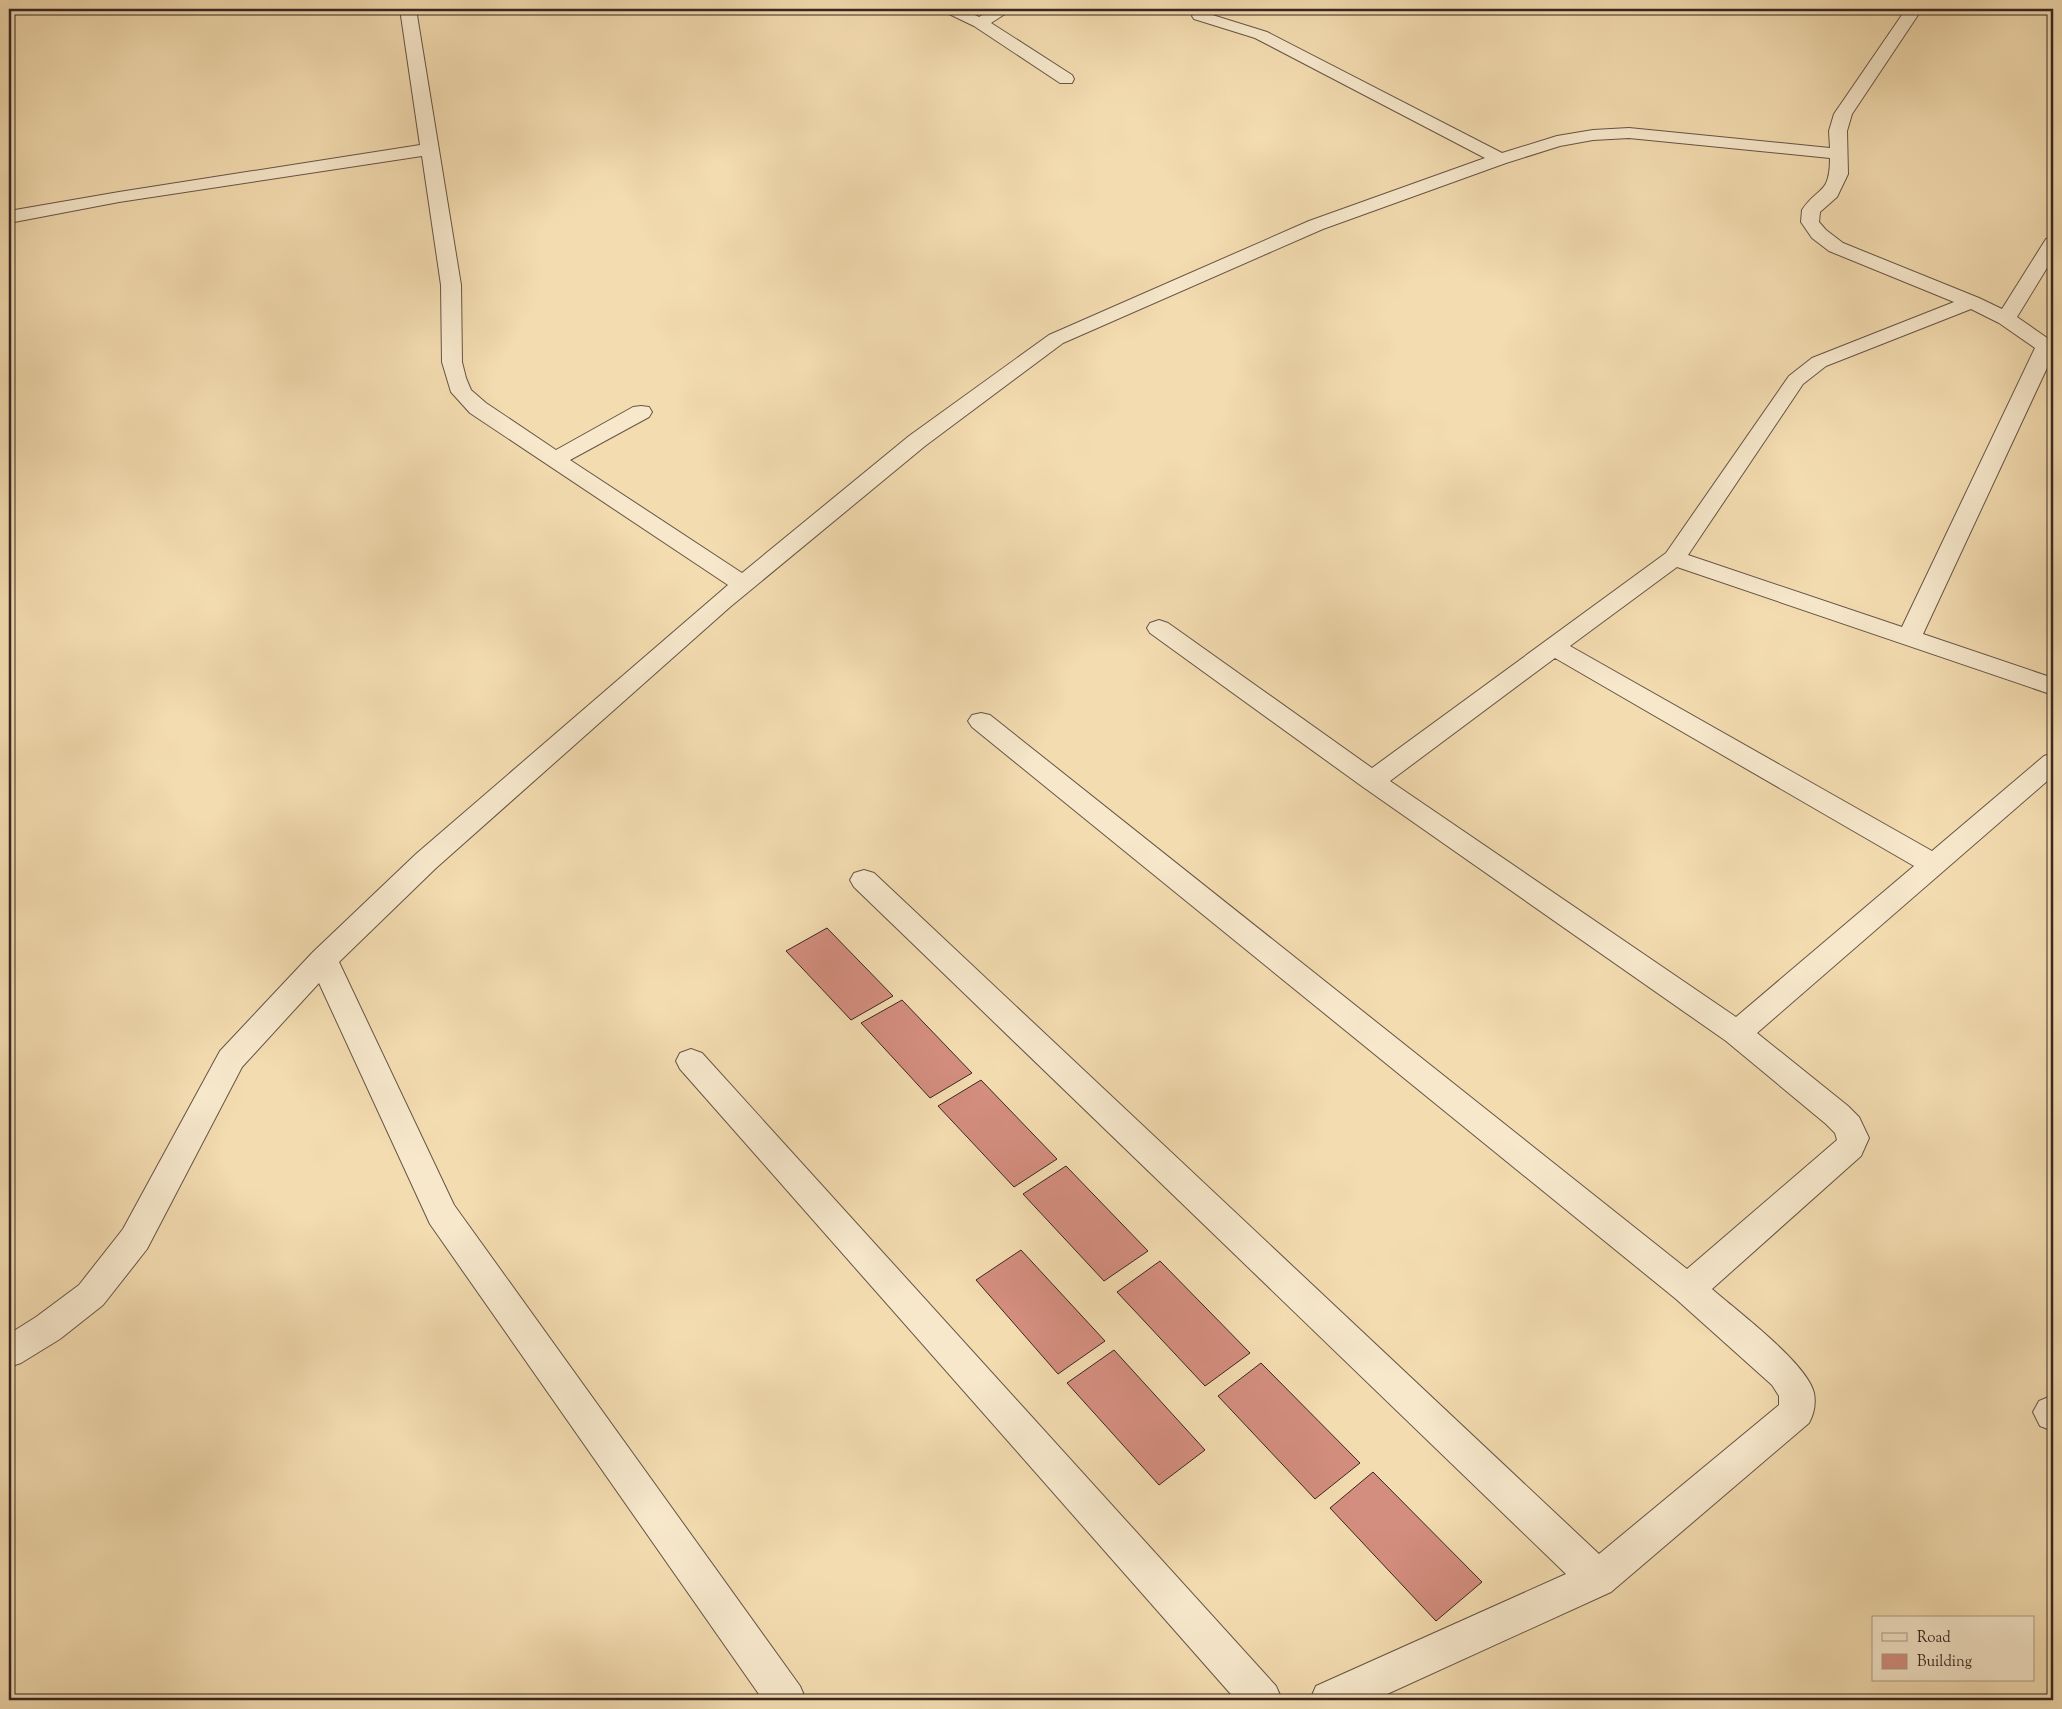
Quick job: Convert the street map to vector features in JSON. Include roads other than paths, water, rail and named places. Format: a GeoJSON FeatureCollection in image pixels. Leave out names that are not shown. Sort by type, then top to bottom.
{"type":"FeatureCollection","features":[{"type":"Feature","properties":{"kind":"street"},"geometry":{"type":"LineString","coordinates":[[408,9],[451,284],[452,362],[462,392],[478,408],[742,584]]}},
{"type":"Feature","properties":{"kind":"street"},"geometry":{"type":"LineString","coordinates":[[951,9],[980,23],[1066,79]]}},
{"type":"Feature","properties":{"kind":"street"},"geometry":{"type":"LineString","coordinates":[[980,23],[1002,9]]}},
{"type":"Feature","properties":{"kind":"street"},"geometry":{"type":"LineString","coordinates":[[1909,638],[2050,347],[2006,319],[1972,302],[1836,247],[1820,234],[1810,222],[1811,210],[1831,193],[1839,174],[1838,131],[1843,114],[1914,9]]}},
{"type":"Feature","properties":{"kind":"street"},"geometry":{"type":"LineString","coordinates":[[1200,16],[1261,35],[1500,159]]}},
{"type":"Feature","properties":{"kind":"street"},"geometry":{"type":"LineString","coordinates":[[9,1352],[48,1328],[91,1295],[135,1240],[231,1060],[323,960],[426,861],[742,584],[917,441],[1056,339],[1316,225],[1500,159],[1557,141],[1593,135],[1629,133],[1840,154]]}},
{"type":"Feature","properties":{"kind":"street"},"geometry":{"type":"LineString","coordinates":[[9,218],[128,195],[431,149]]}},
{"type":"Feature","properties":{"kind":"street"},"geometry":{"type":"LineString","coordinates":[[2006,319],[2053,243]]}},
{"type":"Feature","properties":{"kind":"street"},"geometry":{"type":"LineString","coordinates":[[1372,780],[1674,558],[1796,380],[1819,362],[1972,302]]}},
{"type":"Feature","properties":{"kind":"street"},"geometry":{"type":"LineString","coordinates":[[555,459],[641,412]]}},
{"type":"Feature","properties":{"kind":"street"},"geometry":{"type":"LineString","coordinates":[[1674,558],[2053,688]]}},
{"type":"Feature","properties":{"kind":"street"},"geometry":{"type":"LineString","coordinates":[[1159,628],[1372,780],[1737,1033],[1848,1126],[1853,1138],[1850,1147],[1688,1289]]}},
{"type":"Feature","properties":{"kind":"street"},"geometry":{"type":"LineString","coordinates":[[1554,648],[1933,864]]}},
{"type":"Feature","properties":{"kind":"street"},"geometry":{"type":"LineString","coordinates":[[981,721],[1688,1289],[1784,1374],[1796,1393],[1797,1412],[1598,1579],[1330,1700]]}},
{"type":"Feature","properties":{"kind":"street"},"geometry":{"type":"LineString","coordinates":[[1737,1033],[2053,762]]}},
{"type":"Feature","properties":{"kind":"street"},"geometry":{"type":"LineString","coordinates":[[864,880],[1598,1579]]}},
{"type":"Feature","properties":{"kind":"street"},"geometry":{"type":"LineString","coordinates":[[323,960],[442,1214],[786,1700]]}},
{"type":"Feature","properties":{"kind":"street"},"geometry":{"type":"LineString","coordinates":[[691,1061],[1262,1700]]}}]}
